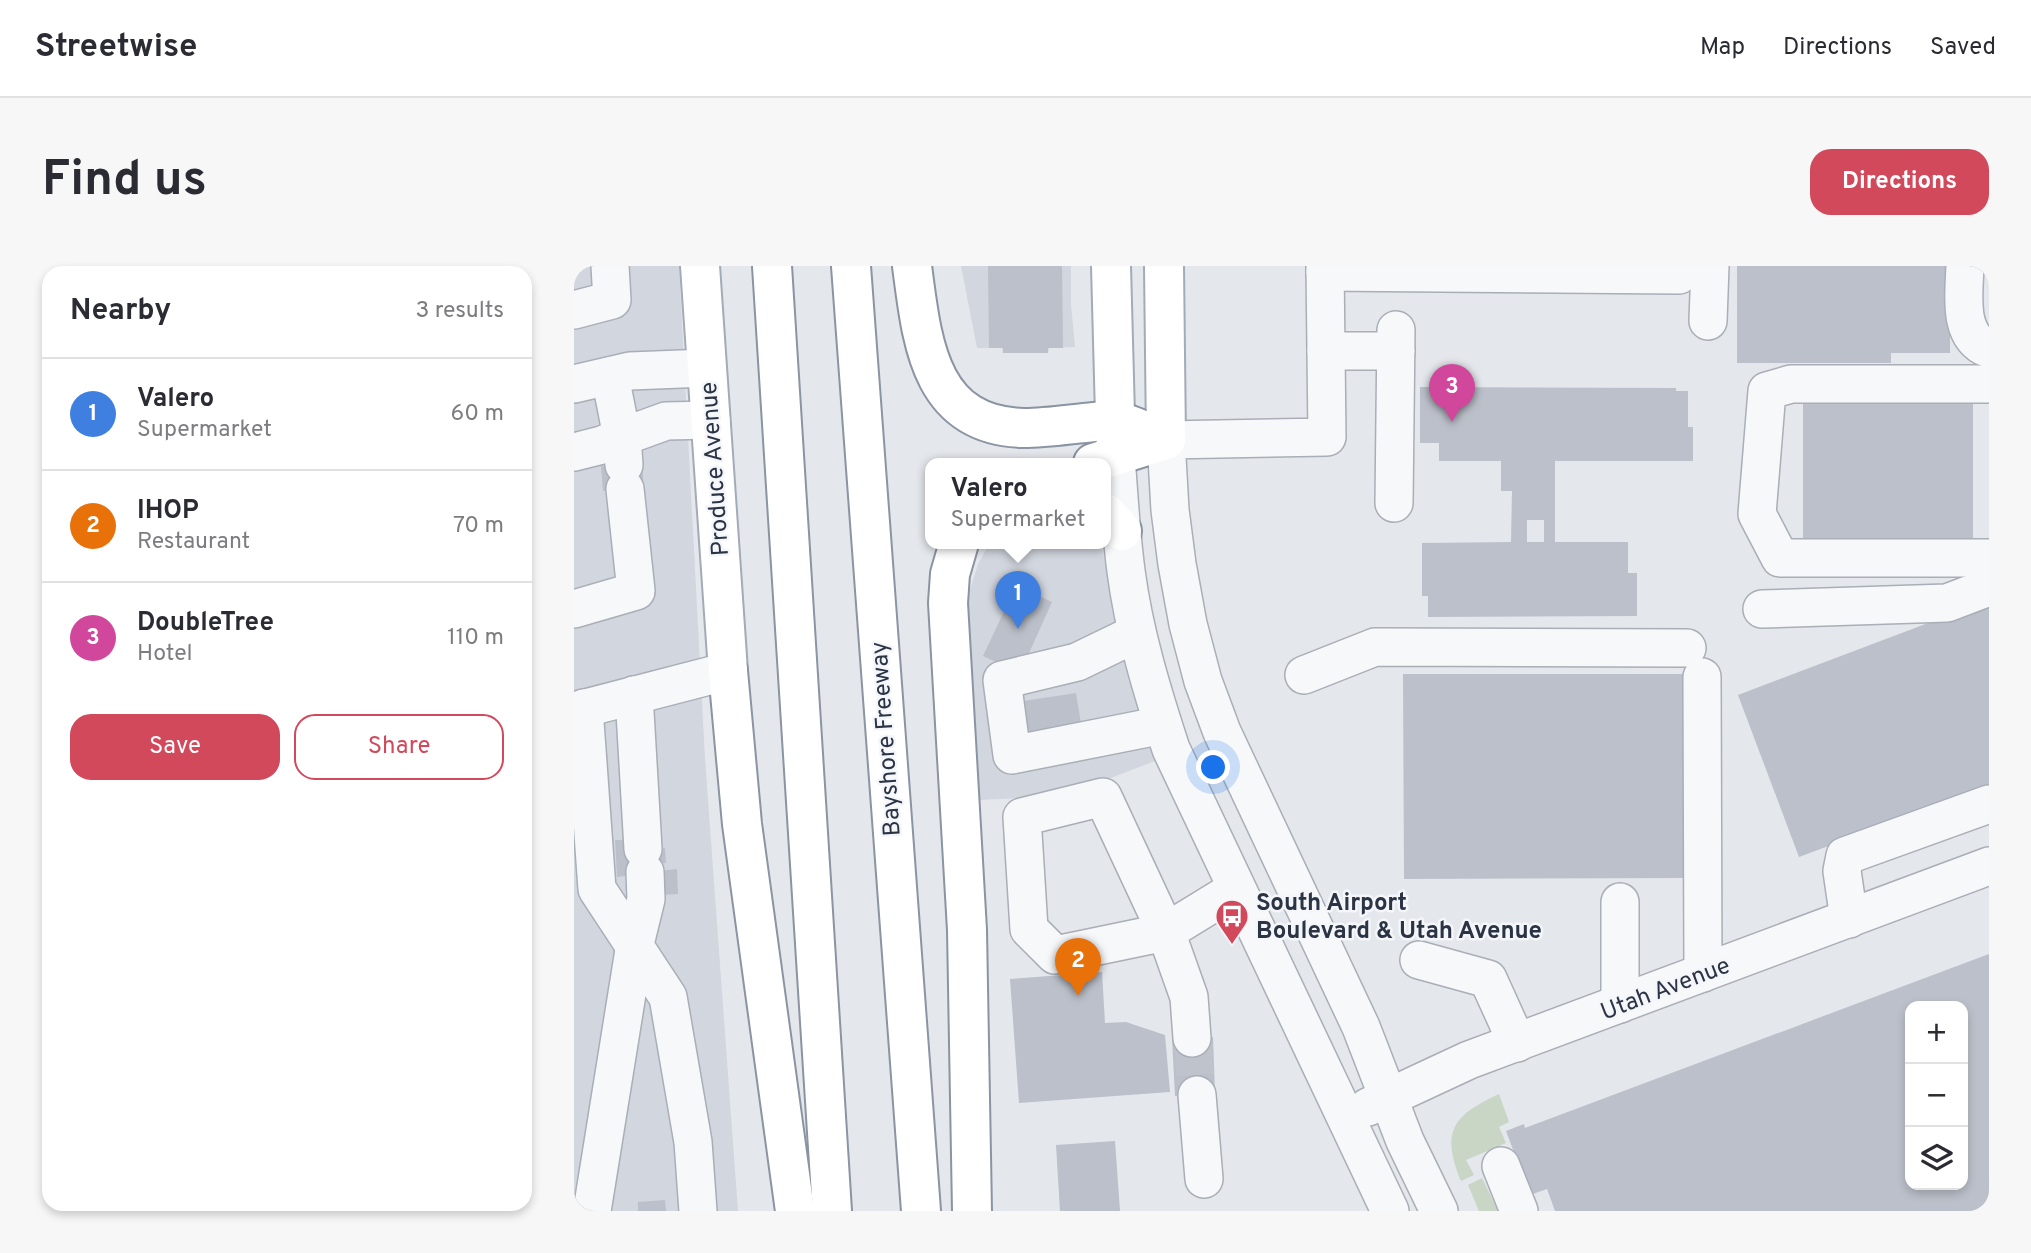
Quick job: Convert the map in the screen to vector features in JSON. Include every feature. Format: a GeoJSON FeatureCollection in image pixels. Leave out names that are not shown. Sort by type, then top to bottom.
{"type":"FeatureCollection","features":[{"type":"Feature","properties":{"kind":"main road","name":"Produce Avenue"},"geometry":{"type":"LineString","coordinates":[[700,266],[728,671],[743,824],[795,1211]]}},
{"type":"Feature","properties":{"kind":"main road"},"geometry":{"type":"LineString","coordinates":[[772,266],[832,1211]]}},
{"type":"Feature","properties":{"kind":"main road","name":"Bayshore Freeway"},"geometry":{"type":"LineString","coordinates":[[850,266],[921,1211]]}},
{"type":"Feature","properties":{"kind":"main road"},"geometry":{"type":"LineString","coordinates":[[912,266],[927,354],[935,376],[952,398],[972,415],[995,424],[1108,447],[1166,440],[1164,266]]}},
{"type":"Feature","properties":{"kind":"main road"},"geometry":{"type":"LineString","coordinates":[[1108,447],[1111,266]]}},
{"type":"Feature","properties":{"kind":"main road"},"geometry":{"type":"LineString","coordinates":[[957,549],[950,574],[948,603],[967,930],[972,1211]]}},
{"type":"Feature","properties":{"kind":"street"},"geometry":{"type":"LineString","coordinates":[[574,310],[612,300],[610,266]]}},
{"type":"Feature","properties":{"kind":"street"},"geometry":{"type":"LineString","coordinates":[[1965,266],[1964,308],[1969,330],[1979,345],[1989,349]]}},
{"type":"Feature","properties":{"kind":"street"},"geometry":{"type":"LineString","coordinates":[[1439,1211],[1405,1141],[1361,1027],[1227,744],[1203,681],[1188,624],[1177,564],[1170,510],[1166,440],[1327,437],[1325,351],[1328,268],[1695,271],[1709,321]]}},
{"type":"Feature","properties":{"kind":"street"},"geometry":{"type":"LineString","coordinates":[[1325,351],[1396,340],[1394,503]]}},
{"type":"Feature","properties":{"kind":"street"},"geometry":{"type":"LineString","coordinates":[[574,384],[630,372],[707,368]]}},
{"type":"Feature","properties":{"kind":"street"},"geometry":{"type":"LineString","coordinates":[[574,608],[636,591],[624,464],[610,376]]}},
{"type":"Feature","properties":{"kind":"street"},"geometry":{"type":"LineString","coordinates":[[1989,384],[1791,384],[1767,391],[1757,514],[1780,558],[1989,558]]}},
{"type":"Feature","properties":{"kind":"street"},"geometry":{"type":"LineString","coordinates":[[624,464],[666,421],[711,420]]}},
{"type":"Feature","properties":{"kind":"street"},"geometry":{"type":"LineString","coordinates":[[574,453],[602,445],[624,464]]}},
{"type":"Feature","properties":{"kind":"street"},"geometry":{"type":"LineString","coordinates":[[1111,484],[1114,522],[1137,633],[1152,694],[1176,760],[1390,1211]]}},
{"type":"Feature","properties":{"kind":"street"},"geometry":{"type":"LineString","coordinates":[[1762,609],[1947,603],[1989,587]]}},
{"type":"Feature","properties":{"kind":"street"},"geometry":{"type":"LineString","coordinates":[[1137,633],[1077,662],[1002,680],[1012,755],[1163,725]]}},
{"type":"Feature","properties":{"kind":"street"},"geometry":{"type":"LineString","coordinates":[[1304,675],[1375,647],[1695,663],[1703,974]]}},
{"type":"Feature","properties":{"kind":"street"},"geometry":{"type":"LineString","coordinates":[[698,1211],[693,1142],[668,997],[597,889],[579,709],[728,671]]}},
{"type":"Feature","properties":{"kind":"street"},"geometry":{"type":"LineString","coordinates":[[592,1211],[635,944],[646,899],[634,695]]}},
{"type":"Feature","properties":{"kind":"street"},"geometry":{"type":"LineString","coordinates":[[1192,1038],[1189,997],[1166,932],[1103,797],[1022,817],[1029,929],[1055,955],[1166,932],[1236,889]]}},
{"type":"Feature","properties":{"kind":"street"},"geometry":{"type":"LineString","coordinates":[[1849,919],[1842,871],[1844,856],[1989,804]]}},
{"type":"Feature","properties":{"kind":"street","name":"Utah Avenue"},"geometry":{"type":"LineString","coordinates":[[1345,1117],[1469,1060],[1989,866]]}},
{"type":"Feature","properties":{"kind":"street"},"geometry":{"type":"LineString","coordinates":[[1620,902],[1620,1004]]}},
{"type":"Feature","properties":{"kind":"street"},"geometry":{"type":"LineString","coordinates":[[1419,960],[1488,979],[1517,1043]]}},
{"type":"Feature","properties":{"kind":"street"},"geometry":{"type":"LineString","coordinates":[[1197,1095],[1204,1179]]}},
{"type":"Feature","properties":{"kind":"street"},"geometry":{"type":"LineString","coordinates":[[1501,1166],[1519,1211]]}},
{"type":"Feature","properties":{"kind":"shaded area"},"geometry":{"type":"Polygon","coordinates":[[[574,266],[679,266],[705,759],[738,1211],[574,1211],[574,266]]]}},
{"type":"Feature","properties":{"kind":"shaded area"},"geometry":{"type":"Polygon","coordinates":[[[961,266],[1071,266],[1075,347],[1049,348],[1048,353],[1003,353],[1002,348],[977,348],[961,266]]]}},
{"type":"Feature","properties":{"kind":"shaded area"},"geometry":{"type":"Polygon","coordinates":[[[987,549],[1102,549],[1128,676],[1155,761],[1064,796],[978,800],[968,613],[969,593],[978,564],[987,549]]]}},
{"type":"Feature","properties":{"kind":"green space"},"geometry":{"type":"Polygon","coordinates":[[[1499,1094],[1509,1122],[1499,1127],[1506,1143],[1466,1160],[1474,1175],[1461,1181],[1452,1149],[1455,1127],[1470,1110],[1499,1094]]]}},
{"type":"Feature","properties":{"kind":"green space"},"geometry":{"type":"Polygon","coordinates":[[[1482,1178],[1498,1211],[1479,1211],[1468,1185],[1482,1178]]]}},
{"type":"Feature","properties":{"kind":"building"},"geometry":{"type":"Polygon","coordinates":[[[988,266],[1062,266],[1063,348],[1048,348],[1048,353],[1003,353],[1003,348],[989,348],[988,266]]]}},
{"type":"Feature","properties":{"kind":"building"},"geometry":{"type":"Polygon","coordinates":[[[1737,266],[1950,266],[1950,353],[1891,353],[1891,363],[1737,363],[1737,266]]]}},
{"type":"Feature","properties":{"kind":"building"},"geometry":{"type":"Polygon","coordinates":[[[1420,387],[1676,388],[1676,391],[1688,391],[1688,427],[1693,427],[1693,461],[1555,461],[1555,542],[1628,542],[1628,573],[1637,573],[1637,616],[1428,617],[1428,596],[1422,596],[1422,543],[1511,542],[1512,491],[1501,491],[1501,461],[1439,461],[1439,443],[1420,443],[1420,387]],[[1527,520],[1527,542],[1544,542],[1544,520],[1527,520]]]}},
{"type":"Feature","properties":{"kind":"building"},"geometry":{"type":"Polygon","coordinates":[[[1803,396],[1973,396],[1973,550],[1803,550],[1803,396]]]}},
{"type":"Feature","properties":{"kind":"building"},"geometry":{"type":"Polygon","coordinates":[[[642,464],[644,489],[603,491],[601,466],[642,464]]]}},
{"type":"Feature","properties":{"kind":"building"},"geometry":{"type":"Polygon","coordinates":[[[1016,586],[1052,602],[1020,673],[983,656],[1016,586]]]}},
{"type":"Feature","properties":{"kind":"building"},"geometry":{"type":"Polygon","coordinates":[[[1989,600],[1989,786],[1799,857],[1738,695],[1989,600]]]}},
{"type":"Feature","properties":{"kind":"building"},"geometry":{"type":"Polygon","coordinates":[[[1403,674],[1687,674],[1688,878],[1404,879],[1403,674]]]}},
{"type":"Feature","properties":{"kind":"building"},"geometry":{"type":"Polygon","coordinates":[[[1076,693],[1083,736],[1024,746],[1017,702],[1076,693]]]}},
{"type":"Feature","properties":{"kind":"building"},"geometry":{"type":"Polygon","coordinates":[[[615,840],[630,840],[630,849],[665,848],[666,863],[645,864],[632,875],[617,877],[615,840]]]}},
{"type":"Feature","properties":{"kind":"building"},"geometry":{"type":"Polygon","coordinates":[[[677,869],[678,894],[660,895],[658,871],[677,869]]]}},
{"type":"Feature","properties":{"kind":"building"},"geometry":{"type":"Polygon","coordinates":[[[1989,954],[1989,1211],[1555,1211],[1547,1189],[1530,1195],[1506,1131],[1524,1124],[1525,1128],[1989,954]]]}},
{"type":"Feature","properties":{"kind":"building"},"geometry":{"type":"Polygon","coordinates":[[[1102,972],[1105,1023],[1126,1022],[1165,1035],[1170,1092],[1019,1103],[1010,979],[1102,972]]]}},
{"type":"Feature","properties":{"kind":"building"},"geometry":{"type":"Polygon","coordinates":[[[1213,1037],[1215,1094],[1175,1096],[1172,1038],[1213,1037]]]}},
{"type":"Feature","properties":{"kind":"building"},"geometry":{"type":"Polygon","coordinates":[[[1115,1141],[1120,1211],[1060,1211],[1056,1145],[1115,1141]]]}},
{"type":"Feature","properties":{"kind":"building"},"geometry":{"type":"Polygon","coordinates":[[[665,1200],[666,1211],[638,1211],[638,1202],[665,1200]]]}},
{"type":"Feature","properties":{"kind":"tunnel"},"geometry":{"type":"LineString","coordinates":[[1192,1038],[1197,1095]]}},
{"type":"Feature","properties":{"kind":"place","name":"DoubleTree"},"geometry":{"type":"Point","coordinates":[1452,422]}},
{"type":"Feature","properties":{"kind":"place","name":"Valero"},"geometry":{"type":"Point","coordinates":[1018,629]}},
{"type":"Feature","properties":{"kind":"place","name":"South Airport Boulevard & Utah Avenue"},"geometry":{"type":"Point","coordinates":[1232,946]}},
{"type":"Feature","properties":{"kind":"place","name":"IHOP"},"geometry":{"type":"Point","coordinates":[1078,996]}}]}
